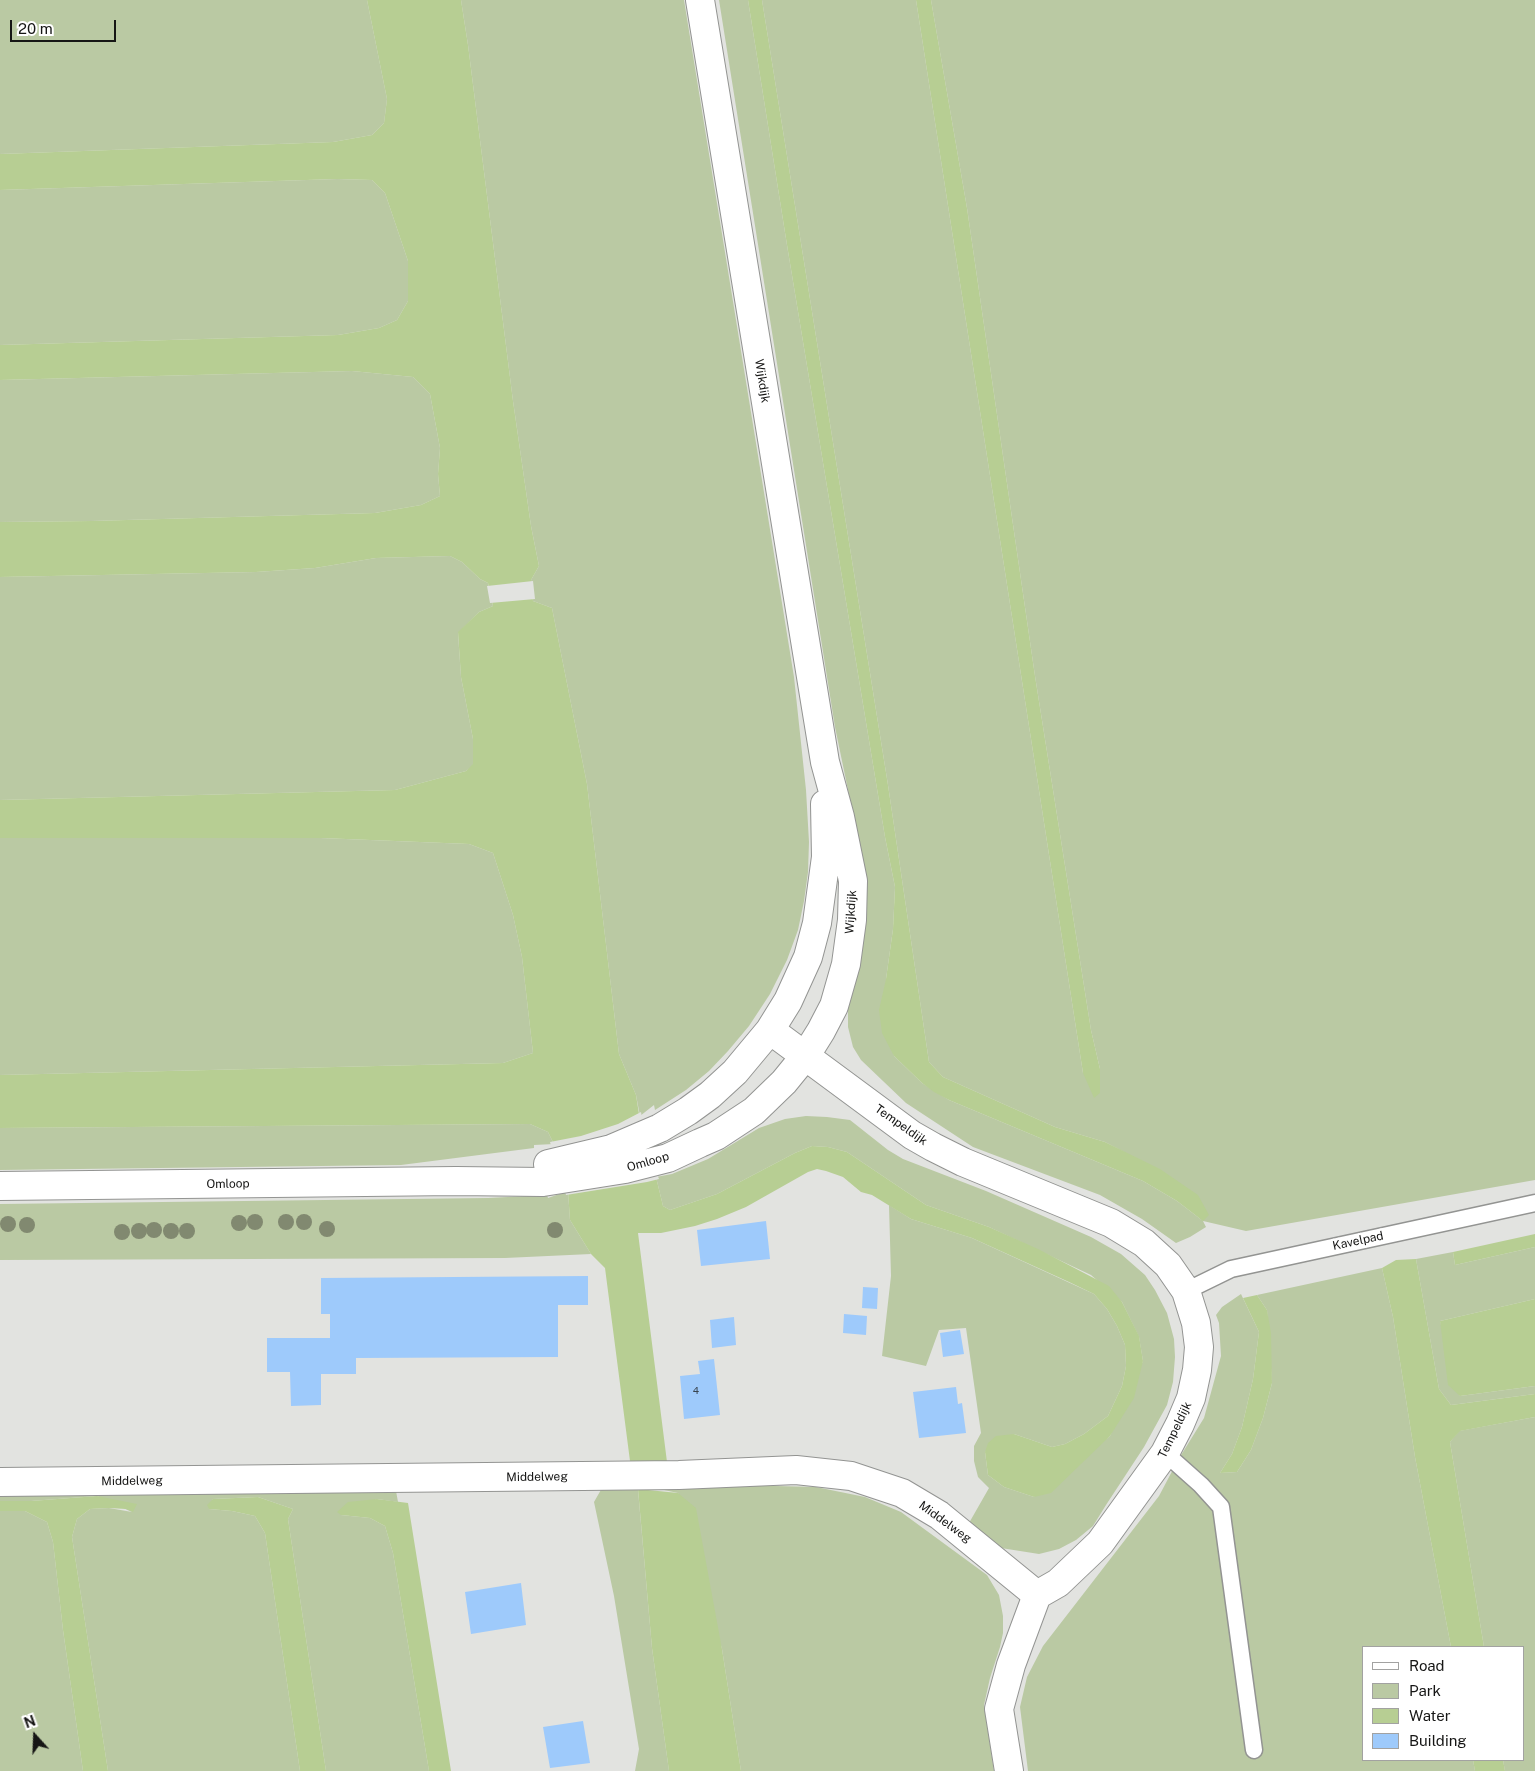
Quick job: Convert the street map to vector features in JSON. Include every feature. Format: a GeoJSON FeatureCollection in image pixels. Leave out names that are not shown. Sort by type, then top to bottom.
{"type":"FeatureCollection","features":[{"type":"Feature","properties":{"kind":"street","name":"Wijkdijk"},"geometry":{"type":"LineString","coordinates":[[700,0],[825,762],[840,817],[854,882],[852,920],[846,964],[834,1006],[806,1055]]}},
{"type":"Feature","properties":{"kind":"street","name":"Wijkdijk"},"geometry":{"type":"LineString","coordinates":[[770,1030],[788,1001],[808,957],[816,923],[826,857],[825,762]]}},
{"type":"Feature","properties":{"kind":"street","name":"Tempeldijk"},"geometry":{"type":"LineString","coordinates":[[770,1030],[912,1135],[933,1147],[963,1162],[1085,1212],[1119,1228],[1144,1243],[1168,1265],[1186,1291],[1196,1323],[1197,1370],[1191,1398],[1180,1424],[1165,1453],[1100,1543],[1058,1583],[1037,1595]]}},
{"type":"Feature","properties":{"kind":"street","name":"Omloop"},"geometry":{"type":"LineString","coordinates":[[541,1174],[611,1149],[663,1126],[688,1111],[710,1095],[735,1072],[770,1030]]}},
{"type":"Feature","properties":{"kind":"street","name":"Omloop"},"geometry":{"type":"LineString","coordinates":[[0,1186],[456,1181],[625,1169],[668,1158],[716,1136],[754,1111],[784,1082],[806,1055]]}},
{"type":"Feature","properties":{"kind":"street","name":"Middelweg"},"geometry":{"type":"LineString","coordinates":[[0,1482],[679,1476],[796,1470],[851,1476],[902,1493],[939,1515],[1037,1595]]}},
{"type":"Feature","properties":{"kind":"street"},"geometry":{"type":"LineString","coordinates":[[1009,1771],[999,1708],[1011,1665],[1037,1595]]}},
{"type":"Feature","properties":{"kind":"lane","name":"Kavelpad"},"geometry":{"type":"LineString","coordinates":[[1186,1291],[1231,1269],[1535,1203]]}},
{"type":"Feature","properties":{"kind":"lane"},"geometry":{"type":"LineString","coordinates":[[1165,1453],[1201,1485],[1221,1507],[1254,1750]]}},
{"type":"Feature","properties":{"kind":"green space"},"geometry":{"type":"Polygon","coordinates":[[[0,0],[367,0],[387,99],[384,123],[372,135],[333,142],[0,154],[0,0]]]}},
{"type":"Feature","properties":{"kind":"green space"},"geometry":{"type":"Polygon","coordinates":[[[461,0],[684,0],[794,677],[806,790],[809,842],[808,872],[798,930],[787,960],[770,994],[749,1026],[728,1051],[709,1071],[686,1090],[655,1110],[654,1105],[640,1116],[636,1095],[619,1054],[587,784],[552,608],[533,601],[531,580],[539,566],[531,526],[513,401],[461,0]]]}},
{"type":"Feature","properties":{"kind":"green space"},"geometry":{"type":"Polygon","coordinates":[[[719,0],[748,0],[885,837],[895,887],[893,929],[886,979],[894,1056],[922,1083],[949,1100],[1143,1181],[1177,1201],[1203,1221],[1206,1227],[1176,1243],[1142,1219],[1100,1195],[973,1147],[906,1103],[861,1060],[853,1047],[848,1027],[848,1007],[854,989],[864,941],[864,912],[853,814],[835,727],[719,0]]]}},
{"type":"Feature","properties":{"kind":"green space"},"geometry":{"type":"Polygon","coordinates":[[[762,0],[916,0],[1083,1073],[1100,1069],[1091,1030],[1035,676],[967,208],[931,0],[1535,0],[1535,1180],[1246,1231],[1203,1221],[1124,1152],[1105,1142],[1055,1127],[943,1077],[929,1062],[888,785],[762,0]]]}},
{"type":"Feature","properties":{"kind":"green space"},"geometry":{"type":"Polygon","coordinates":[[[337,179],[372,180],[385,193],[408,261],[408,301],[397,320],[379,328],[338,335],[0,345],[0,190],[337,179]]]}},
{"type":"Feature","properties":{"kind":"green space"},"geometry":{"type":"Polygon","coordinates":[[[352,371],[413,377],[430,394],[440,448],[438,474],[440,496],[421,505],[375,513],[0,522],[0,380],[352,371]]]}},
{"type":"Feature","properties":{"kind":"green space"},"geometry":{"type":"Polygon","coordinates":[[[450,556],[462,562],[480,579],[488,583],[493,606],[479,612],[458,633],[461,677],[473,739],[474,765],[466,771],[395,790],[0,800],[0,577],[256,572],[315,568],[376,558],[450,556]]]}},
{"type":"Feature","properties":{"kind":"green space"},"geometry":{"type":"Polygon","coordinates":[[[0,838],[321,838],[469,844],[493,853],[513,915],[522,957],[533,1053],[503,1063],[0,1075],[0,838]]]}},
{"type":"Feature","properties":{"kind":"green space"},"geometry":{"type":"Polygon","coordinates":[[[806,1116],[850,1120],[888,1150],[903,1159],[986,1191],[1091,1237],[1121,1254],[1145,1275],[1155,1290],[1167,1313],[1174,1339],[1173,1382],[1167,1405],[1144,1447],[1093,1526],[1076,1540],[1059,1549],[1039,1554],[1001,1548],[969,1523],[989,1488],[978,1477],[974,1461],[974,1446],[981,1433],[966,1328],[939,1330],[926,1366],[882,1356],[891,1276],[889,1205],[911,1219],[972,1238],[1094,1294],[1107,1309],[1117,1326],[1125,1345],[1126,1366],[1122,1386],[1108,1416],[1084,1434],[1065,1444],[1052,1447],[1014,1434],[985,1452],[988,1475],[1004,1487],[1034,1497],[1110,1436],[1143,1361],[1139,1337],[1122,1302],[1091,1275],[989,1227],[926,1205],[847,1152],[828,1147],[812,1146],[795,1153],[717,1194],[670,1210],[663,1206],[656,1177],[672,1174],[708,1159],[759,1128],[785,1119],[806,1116]]]}},
{"type":"Feature","properties":{"kind":"green space"},"geometry":{"type":"Polygon","coordinates":[[[530,1124],[548,1132],[554,1144],[534,1145],[534,1148],[401,1165],[0,1170],[0,1128],[530,1124]]]}},
{"type":"Feature","properties":{"kind":"green space"},"geometry":{"type":"Polygon","coordinates":[[[568,1191],[570,1220],[591,1254],[505,1258],[0,1260],[0,1204],[488,1198],[547,1195],[548,1198],[568,1191]]]}},
{"type":"Feature","properties":{"kind":"green space"},"geometry":{"type":"Polygon","coordinates":[[[1535,1247],[1535,1299],[1440,1321],[1460,1396],[1535,1386],[1535,1394],[1451,1405],[1439,1389],[1416,1259],[1453,1252],[1455,1265],[1535,1247]]]}},
{"type":"Feature","properties":{"kind":"green space"},"geometry":{"type":"Polygon","coordinates":[[[1382,1268],[1393,1317],[1415,1457],[1451,1646],[1362,1646],[1362,1761],[1473,1761],[1475,1771],[1028,1771],[1020,1707],[1027,1677],[1043,1646],[1159,1496],[1178,1460],[1204,1418],[1221,1356],[1219,1323],[1216,1315],[1222,1307],[1241,1294],[1259,1332],[1253,1379],[1242,1427],[1232,1454],[1220,1473],[1237,1472],[1251,1450],[1263,1418],[1272,1383],[1267,1310],[1257,1295],[1382,1268]]]}},
{"type":"Feature","properties":{"kind":"green space"},"geometry":{"type":"Polygon","coordinates":[[[1535,1417],[1535,1771],[1505,1771],[1503,1761],[1525,1761],[1525,1646],[1484,1646],[1450,1442],[1459,1431],[1535,1417]]]}},
{"type":"Feature","properties":{"kind":"green space"},"geometry":{"type":"Polygon","coordinates":[[[643,1485],[643,1490],[638,1490],[652,1648],[669,1771],[635,1771],[639,1749],[614,1596],[594,1502],[602,1488],[643,1485]]]}},
{"type":"Feature","properties":{"kind":"green space"},"geometry":{"type":"Polygon","coordinates":[[[677,1486],[816,1487],[865,1497],[901,1512],[987,1575],[999,1595],[1003,1616],[1003,1633],[984,1705],[994,1771],[741,1771],[722,1649],[678,1493],[664,1490],[677,1486]]]}},
{"type":"Feature","properties":{"kind":"green space"},"geometry":{"type":"Polygon","coordinates":[[[0,1489],[396,1491],[398,1502],[377,1499],[341,1515],[370,1518],[385,1526],[393,1553],[429,1771],[326,1771],[288,1519],[293,1509],[258,1497],[213,1499],[209,1509],[255,1516],[265,1533],[300,1771],[108,1771],[72,1537],[77,1519],[90,1509],[109,1508],[132,1512],[97,1496],[31,1501],[0,1501],[0,1489]]]}},
{"type":"Feature","properties":{"kind":"green space"},"geometry":{"type":"Polygon","coordinates":[[[0,1511],[25,1511],[47,1522],[53,1542],[63,1630],[83,1771],[0,1771],[0,1511]]]}},
{"type":"Feature","properties":{"kind":"water"},"geometry":{"type":"Polygon","coordinates":[[[367,0],[461,0],[513,401],[531,526],[539,566],[531,580],[533,601],[552,608],[587,784],[619,1054],[636,1095],[645,1152],[656,1177],[663,1206],[670,1210],[717,1194],[795,1153],[812,1146],[828,1147],[847,1152],[926,1205],[989,1227],[1038,1249],[1109,1286],[1122,1302],[1139,1336],[1143,1361],[1134,1398],[1110,1436],[1051,1493],[1034,1497],[1004,1487],[988,1475],[985,1452],[988,1443],[996,1436],[1014,1434],[1052,1447],[1065,1444],[1084,1434],[1108,1416],[1122,1386],[1126,1366],[1125,1345],[1107,1309],[1094,1294],[972,1238],[911,1219],[872,1195],[861,1192],[843,1177],[826,1171],[817,1169],[808,1172],[746,1207],[717,1219],[661,1233],[638,1233],[667,1462],[630,1461],[605,1268],[591,1254],[570,1220],[568,1191],[554,1144],[548,1132],[530,1124],[0,1128],[0,1075],[503,1063],[533,1053],[522,957],[513,915],[493,853],[469,844],[321,838],[0,838],[0,800],[395,790],[466,771],[473,764],[473,739],[461,677],[458,632],[479,612],[493,606],[488,583],[480,579],[462,562],[450,556],[376,558],[315,568],[256,572],[0,577],[0,522],[375,513],[421,505],[440,496],[438,474],[440,448],[430,394],[413,377],[352,371],[0,380],[0,345],[338,335],[379,328],[397,320],[408,301],[408,261],[385,193],[372,180],[337,179],[0,190],[0,154],[333,142],[372,135],[384,123],[387,99],[367,0]]]}},
{"type":"Feature","properties":{"kind":"water"},"geometry":{"type":"Polygon","coordinates":[[[748,0],[762,0],[888,785],[929,1062],[943,1077],[1055,1127],[1105,1142],[1160,1169],[1198,1195],[1209,1215],[1203,1221],[1177,1201],[1143,1181],[934,1092],[894,1056],[882,1033],[879,1010],[886,979],[893,929],[895,887],[885,837],[748,0]]]}},
{"type":"Feature","properties":{"kind":"water"},"geometry":{"type":"Polygon","coordinates":[[[916,0],[931,0],[967,208],[1035,676],[1091,1030],[1100,1069],[1100,1093],[1094,1098],[1083,1073],[916,0]]]}},
{"type":"Feature","properties":{"kind":"water"},"geometry":{"type":"Polygon","coordinates":[[[1535,1234],[1535,1247],[1455,1265],[1453,1252],[1535,1234]]]}},
{"type":"Feature","properties":{"kind":"water"},"geometry":{"type":"Polygon","coordinates":[[[1416,1259],[1439,1389],[1451,1405],[1535,1394],[1535,1417],[1460,1431],[1450,1442],[1484,1646],[1451,1646],[1415,1457],[1393,1317],[1382,1268],[1396,1260],[1416,1259]]]}},
{"type":"Feature","properties":{"kind":"water"},"geometry":{"type":"Polygon","coordinates":[[[1257,1295],[1267,1310],[1271,1333],[1272,1383],[1263,1418],[1251,1450],[1237,1472],[1220,1473],[1232,1454],[1242,1427],[1253,1379],[1259,1332],[1243,1298],[1257,1295]]]}},
{"type":"Feature","properties":{"kind":"water"},"geometry":{"type":"Polygon","coordinates":[[[1535,1299],[1535,1386],[1460,1396],[1448,1385],[1440,1321],[1535,1299]]]}},
{"type":"Feature","properties":{"kind":"water"},"geometry":{"type":"Polygon","coordinates":[[[638,1489],[678,1493],[696,1508],[722,1649],[741,1771],[669,1771],[652,1648],[638,1489]]]}},
{"type":"Feature","properties":{"kind":"water"},"geometry":{"type":"Polygon","coordinates":[[[97,1496],[137,1504],[133,1512],[126,1509],[90,1509],[77,1519],[72,1537],[108,1771],[83,1771],[63,1630],[53,1542],[47,1522],[25,1511],[0,1511],[0,1501],[31,1501],[97,1496]]]}},
{"type":"Feature","properties":{"kind":"water"},"geometry":{"type":"Polygon","coordinates":[[[258,1497],[293,1509],[288,1519],[326,1771],[300,1771],[265,1533],[255,1516],[209,1509],[207,1505],[213,1499],[258,1497]]]}},
{"type":"Feature","properties":{"kind":"water"},"geometry":{"type":"Polygon","coordinates":[[[377,1499],[408,1503],[451,1771],[429,1771],[393,1553],[385,1526],[370,1518],[341,1515],[337,1512],[348,1502],[377,1499]]]}},
{"type":"Feature","properties":{"kind":"water"},"geometry":{"type":"Polygon","coordinates":[[[1473,1761],[1503,1761],[1505,1771],[1475,1771],[1473,1761]]]}},
{"type":"Feature","properties":{"kind":"pier"},"geometry":{"type":"Polygon","coordinates":[[[533,581],[535,599],[490,603],[487,586],[533,581]]]}},
{"type":"Feature","properties":{"kind":"pier"},"geometry":{"type":"Polygon","coordinates":[[[641,1112],[648,1151],[659,1179],[566,1195],[550,1142],[581,1136],[618,1124],[641,1112]]]}},
{"type":"Feature","properties":{"kind":"building"},"geometry":{"type":"Polygon","coordinates":[[[766,1221],[770,1259],[701,1266],[697,1230],[766,1221]]]}},
{"type":"Feature","properties":{"kind":"building"},"geometry":{"type":"Polygon","coordinates":[[[588,1276],[588,1305],[558,1305],[558,1357],[356,1358],[356,1374],[321,1374],[321,1405],[291,1406],[290,1372],[267,1372],[267,1338],[330,1338],[330,1314],[321,1314],[321,1278],[588,1276]]]}},
{"type":"Feature","properties":{"kind":"building"},"geometry":{"type":"Polygon","coordinates":[[[863,1287],[878,1288],[877,1309],[862,1308],[863,1287]]]}},
{"type":"Feature","properties":{"kind":"building"},"geometry":{"type":"Polygon","coordinates":[[[844,1314],[867,1316],[866,1335],[843,1333],[844,1314]]]}},
{"type":"Feature","properties":{"kind":"building"},"geometry":{"type":"Polygon","coordinates":[[[734,1317],[736,1345],[712,1348],[710,1320],[734,1317]]]}},
{"type":"Feature","properties":{"kind":"building"},"geometry":{"type":"Polygon","coordinates":[[[960,1330],[964,1354],[943,1357],[940,1333],[960,1330]]]}},
{"type":"Feature","properties":{"kind":"building"},"geometry":{"type":"Polygon","coordinates":[[[714,1359],[720,1415],[684,1419],[680,1376],[700,1374],[698,1361],[714,1359]]]}},
{"type":"Feature","properties":{"kind":"building"},"geometry":{"type":"Polygon","coordinates":[[[956,1387],[958,1404],[962,1403],[966,1433],[919,1438],[913,1392],[956,1387]]]}},
{"type":"Feature","properties":{"kind":"building"},"geometry":{"type":"Polygon","coordinates":[[[521,1583],[526,1625],[471,1634],[465,1592],[521,1583]]]}},
{"type":"Feature","properties":{"kind":"building"},"geometry":{"type":"Polygon","coordinates":[[[583,1721],[590,1763],[550,1768],[543,1727],[583,1721]]]}}]}
